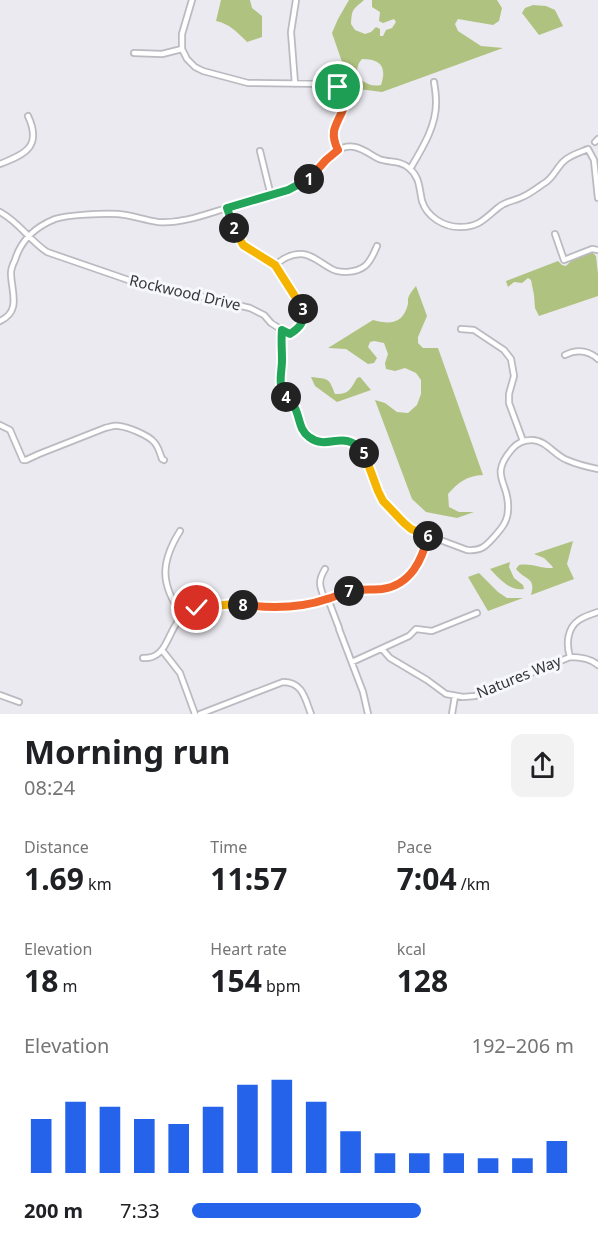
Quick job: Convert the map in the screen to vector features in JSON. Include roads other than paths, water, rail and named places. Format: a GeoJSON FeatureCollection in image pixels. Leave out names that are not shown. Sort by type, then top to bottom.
{"type":"FeatureCollection","features":[{"type":"Feature","properties":{"kind":"street"},"geometry":{"type":"LineString","coordinates":[[192,0],[182,34],[182,49],[187,59],[203,71],[248,83],[330,84],[338,87],[345,96],[346,103],[334,132],[334,141],[338,150]]}},
{"type":"Feature","properties":{"kind":"street"},"geometry":{"type":"LineString","coordinates":[[295,84],[291,32],[296,0]]}},
{"type":"Feature","properties":{"kind":"street"},"geometry":{"type":"LineString","coordinates":[[134,53],[162,54],[182,49]]}},
{"type":"Feature","properties":{"kind":"street"},"geometry":{"type":"LineString","coordinates":[[410,169],[423,146],[434,116],[436,101],[434,81]]}},
{"type":"Feature","properties":{"kind":"street"},"geometry":{"type":"LineString","coordinates":[[0,164],[21,156],[33,143],[33,125],[28,116]]}},
{"type":"Feature","properties":{"kind":"street"},"geometry":{"type":"LineString","coordinates":[[0,321],[11,312],[14,304],[11,271],[18,250],[29,235],[43,225],[63,217],[117,214],[158,222],[182,221],[288,190],[310,178],[338,150],[348,147],[363,150],[410,169],[419,182],[423,202],[432,216],[450,226],[473,226],[482,222],[500,206],[520,198],[552,177],[566,159],[588,149],[594,160],[598,198]]}},
{"type":"Feature","properties":{"kind":"street"},"geometry":{"type":"LineString","coordinates":[[260,151],[271,196]]}},
{"type":"Feature","properties":{"kind":"street"},"geometry":{"type":"LineString","coordinates":[[227,208],[243,245],[275,265],[304,310],[304,320],[299,328],[290,334],[282,330],[279,377],[280,386],[295,409],[301,429],[308,437],[316,441],[326,443],[343,440],[359,447],[365,454],[383,501],[411,529],[467,550],[485,547],[504,525],[507,517],[508,501],[500,475],[503,460],[514,446],[523,441],[537,440],[566,460],[598,469]]}},
{"type":"Feature","properties":{"kind":"street","name":"Rockwood Drive"},"geometry":{"type":"LineString","coordinates":[[0,212],[10,217],[38,246],[47,252],[127,280],[250,308],[264,315],[282,330]]}},
{"type":"Feature","properties":{"kind":"street"},"geometry":{"type":"LineString","coordinates":[[555,234],[564,260],[592,249],[598,250]]}},
{"type":"Feature","properties":{"kind":"street"},"geometry":{"type":"LineString","coordinates":[[275,265],[287,256],[302,254],[313,257],[333,270],[350,272],[364,266],[373,257],[377,246]]}},
{"type":"Feature","properties":{"kind":"street"},"geometry":{"type":"LineString","coordinates":[[461,329],[474,330],[504,350],[511,359],[514,376],[508,394],[523,441]]}},
{"type":"Feature","properties":{"kind":"street"},"geometry":{"type":"LineString","coordinates":[[565,355],[576,350],[586,352],[598,359]]}},
{"type":"Feature","properties":{"kind":"street"},"geometry":{"type":"LineString","coordinates":[[0,425],[10,430],[23,460],[105,428],[121,426],[153,440],[164,460]]}},
{"type":"Feature","properties":{"kind":"street"},"geometry":{"type":"LineString","coordinates":[[180,531],[169,554],[166,577],[167,590],[183,616]]}},
{"type":"Feature","properties":{"kind":"street"},"geometry":{"type":"LineString","coordinates":[[143,658],[153,657],[162,650],[174,625],[183,616],[197,608],[233,604],[263,607],[311,604],[346,591],[392,587],[403,582],[412,574],[428,536]]}},
{"type":"Feature","properties":{"kind":"street"},"geometry":{"type":"LineString","coordinates":[[325,569],[319,579],[320,587],[352,662],[368,714]]}},
{"type":"Feature","properties":{"kind":"street"},"geometry":{"type":"LineString","coordinates":[[570,657],[568,638],[571,629],[576,621],[598,612]]}},
{"type":"Feature","properties":{"kind":"street"},"geometry":{"type":"LineString","coordinates":[[352,662],[409,636],[416,629],[432,631],[477,613]]}},
{"type":"Feature","properties":{"kind":"street","name":"Natures Way"},"geometry":{"type":"LineString","coordinates":[[382,649],[390,658],[446,694],[455,696],[475,696],[570,657],[580,657],[598,664]]}},
{"type":"Feature","properties":{"kind":"street"},"geometry":{"type":"LineString","coordinates":[[162,650],[180,673],[195,714]]}},
{"type":"Feature","properties":{"kind":"street"},"geometry":{"type":"LineString","coordinates":[[200,714],[284,682],[297,685],[311,714]]}},
{"type":"Feature","properties":{"kind":"street"},"geometry":{"type":"LineString","coordinates":[[0,695],[19,702]]}},
{"type":"Feature","properties":{"kind":"street"},"geometry":{"type":"LineString","coordinates":[[452,714],[455,696]]}}]}
